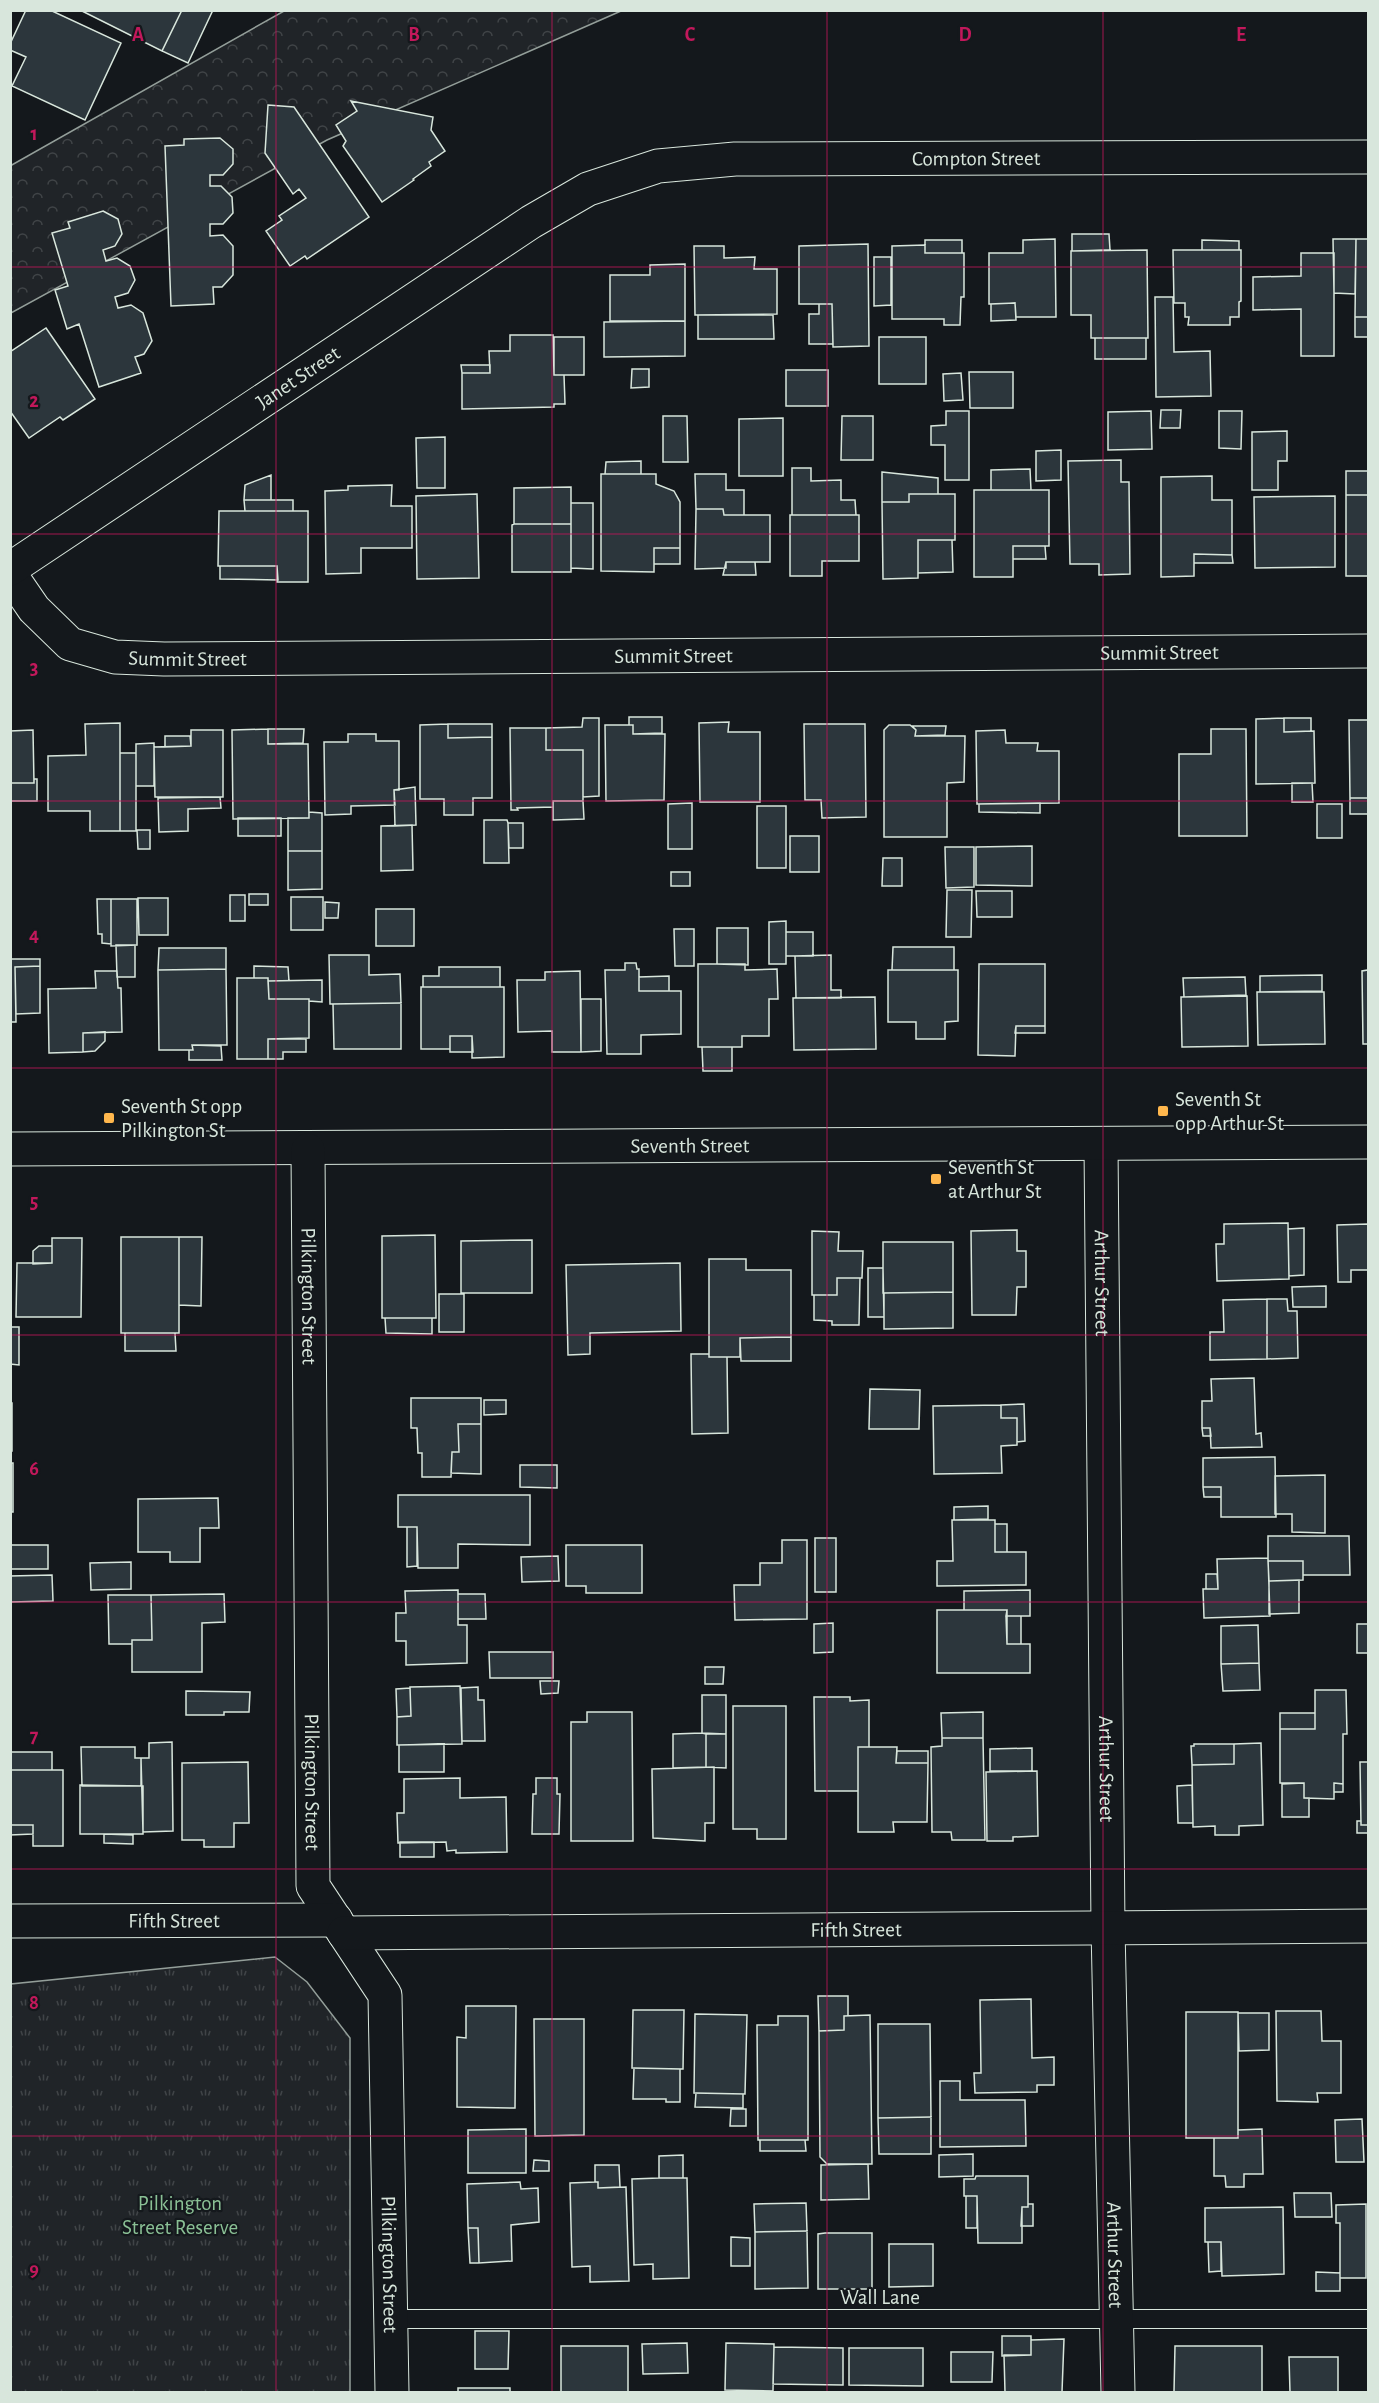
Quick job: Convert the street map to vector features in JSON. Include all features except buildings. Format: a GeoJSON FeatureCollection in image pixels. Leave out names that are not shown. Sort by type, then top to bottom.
{"type":"FeatureCollection","features":[{"type":"Feature","properties":{"kind":"street","name":"Compton Street"},"geometry":{"type":"LineString","coordinates":[[588,189],[658,166],[735,159],[1368,157]]}},
{"type":"Feature","properties":{"kind":"street","name":"Janet Street"},"geometry":{"type":"LineString","coordinates":[[10,568],[531,222],[588,189]]}},
{"type":"Feature","properties":{"kind":"street","name":"Summit Street"},"geometry":{"type":"LineString","coordinates":[[10,574],[34,609],[70,644],[115,657],[176,659],[1368,651]]}},
{"type":"Feature","properties":{"kind":"street","name":"Seventh Street"},"geometry":{"type":"LineString","coordinates":[[10,1149],[308,1150],[1368,1143]]}},
{"type":"Feature","properties":{"kind":"street","name":"Arthur Street"},"geometry":{"type":"LineString","coordinates":[[1101,1145],[1108,1928],[1118,2392]]}},
{"type":"Feature","properties":{"kind":"street","name":"Pilkington Street"},"geometry":{"type":"LineString","coordinates":[[308,1150],[313,1886],[386,1995],[392,2392]]}},
{"type":"Feature","properties":{"kind":"street","name":"Fifth Street"},"geometry":{"type":"LineString","coordinates":[[10,1921],[340,1926],[1108,1928],[1368,1926]]}},
{"type":"Feature","properties":{"kind":"lane","name":"Wall Lane"},"geometry":{"type":"LineString","coordinates":[[391,2319],[1368,2319]]}},
{"type":"Feature","properties":{"kind":"green space"},"geometry":{"type":"Polygon","coordinates":[[[284,11],[621,11],[327,140],[11,313],[10,166],[284,11]]]}},
{"type":"Feature","properties":{"kind":"green space","name":"Pilkington Street Reserve"},"geometry":{"type":"Polygon","coordinates":[[[275,1957],[307,1982],[350,2038],[350,2392],[11,2392],[11,1984],[275,1957]]]}},
{"type":"Feature","properties":{"kind":"place","name":"Seventh St opp Arthur St"},"geometry":{"type":"Point","coordinates":[1163,1111]}},
{"type":"Feature","properties":{"kind":"place","name":"Seventh St opp Pilkington St"},"geometry":{"type":"Point","coordinates":[109,1118]}},
{"type":"Feature","properties":{"kind":"place","name":"Seventh St at Arthur St"},"geometry":{"type":"Point","coordinates":[936,1179]}}]}
